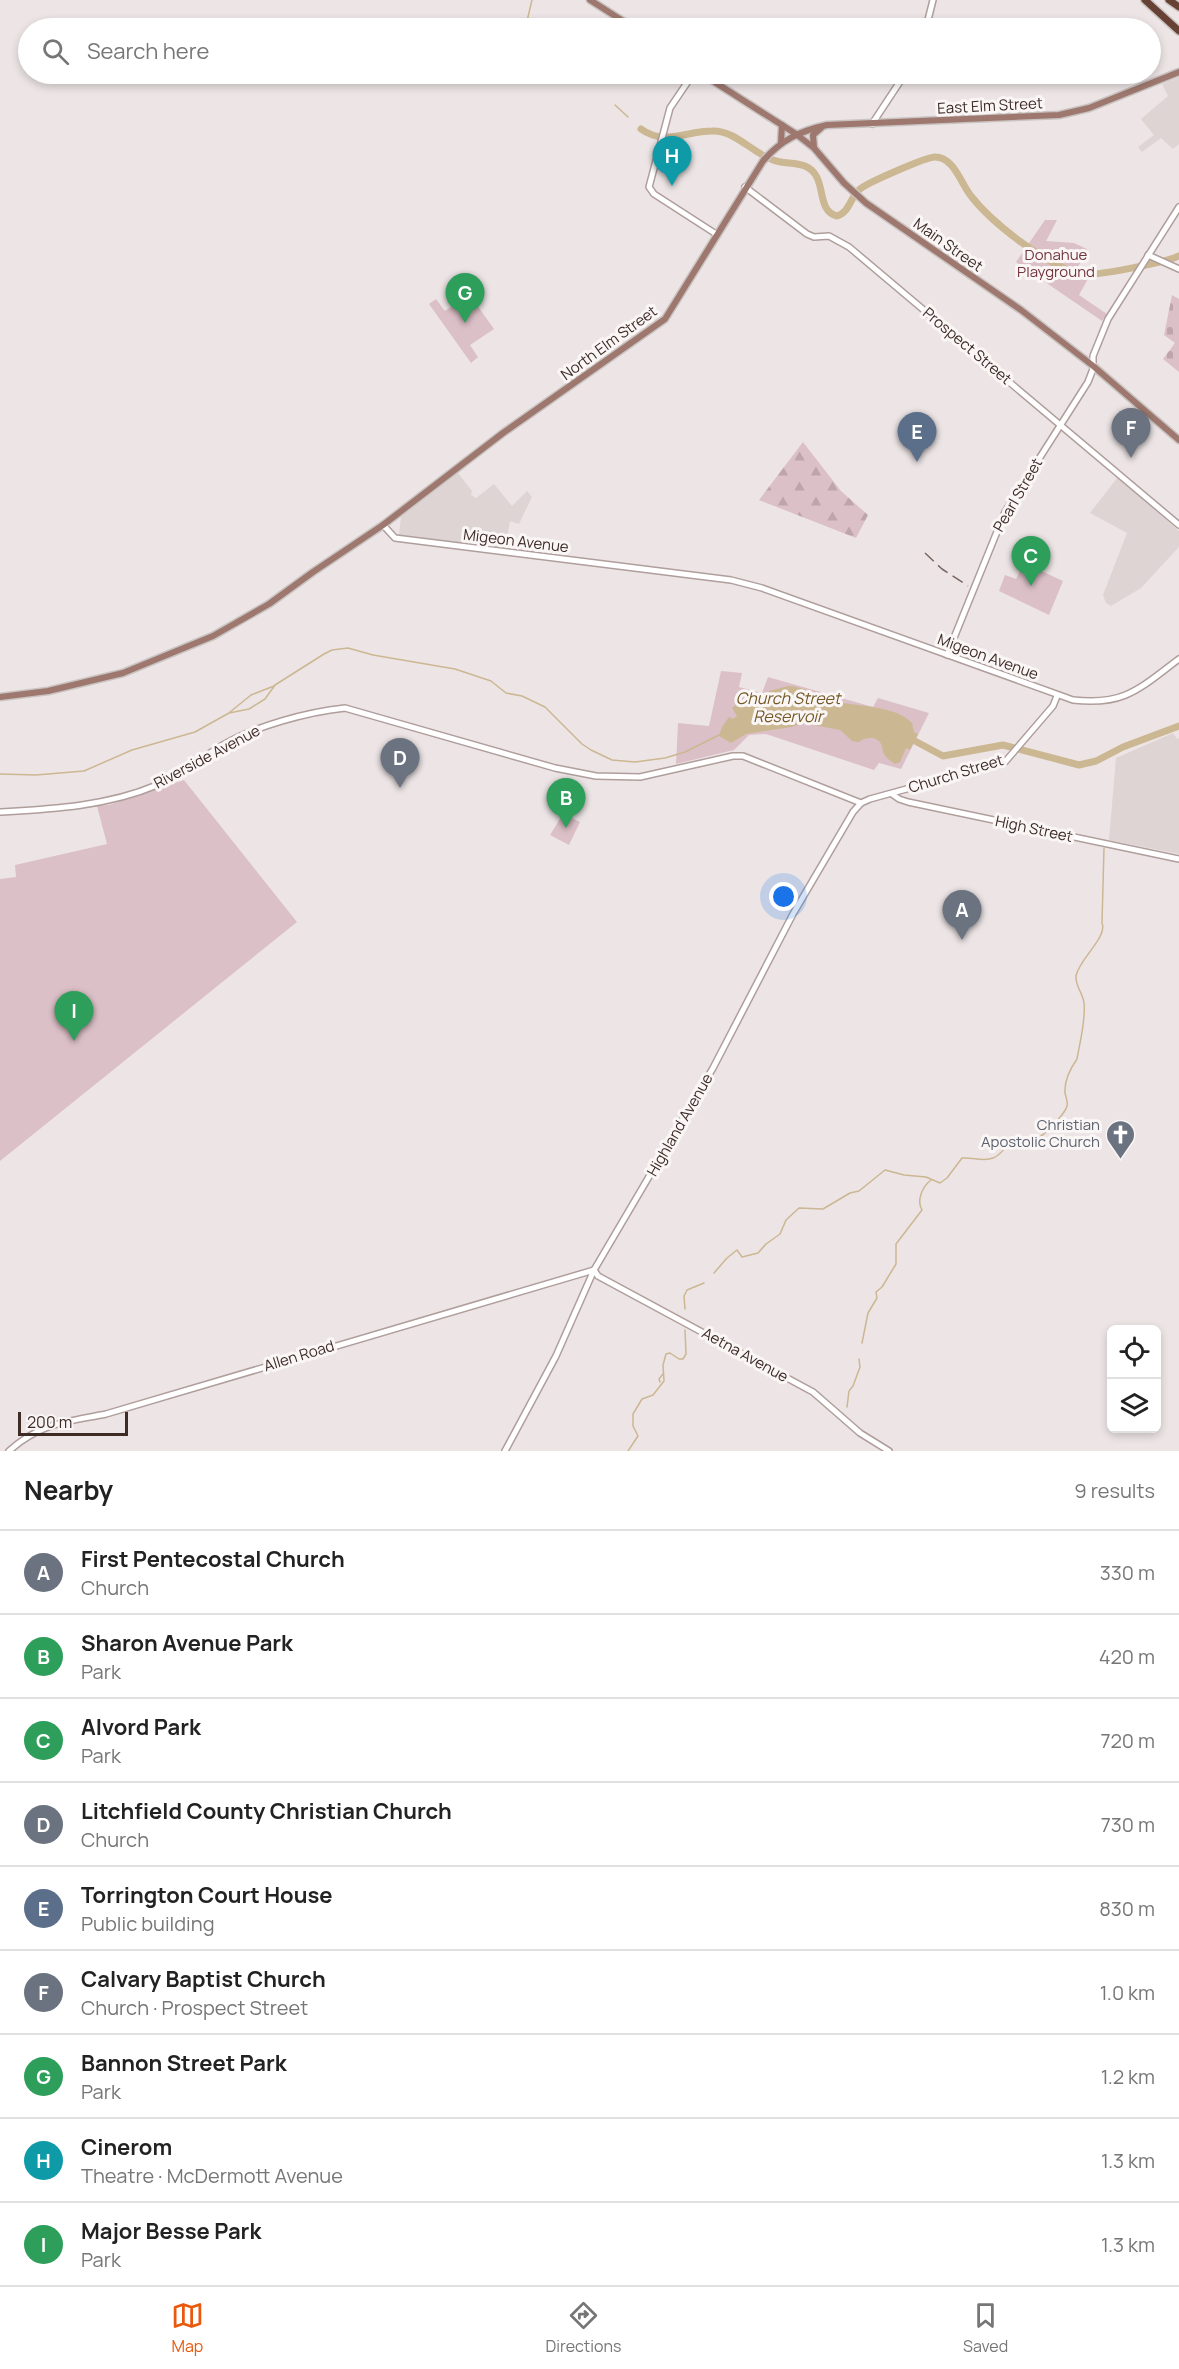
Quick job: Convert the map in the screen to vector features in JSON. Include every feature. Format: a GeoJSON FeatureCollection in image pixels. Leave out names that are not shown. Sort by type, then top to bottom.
{"type":"FeatureCollection","features":[{"type":"Feature","properties":{"kind":"highway"},"geometry":{"type":"LineString","coordinates":[[1145,0],[1179,31]]}},
{"type":"Feature","properties":{"kind":"highway"},"geometry":{"type":"LineString","coordinates":[[1169,0],[1179,7]]}},
{"type":"Feature","properties":{"kind":"main road"},"geometry":{"type":"LineString","coordinates":[[590,0],[618,18]]}},
{"type":"Feature","properties":{"kind":"main road","name":"East Elm Street"},"geometry":{"type":"LineString","coordinates":[[1161,79],[1179,72]]}},
{"type":"Feature","properties":{"kind":"main road","name":"Main Street"},"geometry":{"type":"LineString","coordinates":[[718,84],[796,134],[814,148],[856,194],[1021,310],[1092,365],[1179,440]]}},
{"type":"Feature","properties":{"kind":"main road","name":"East Elm Street"},"geometry":{"type":"LineString","coordinates":[[796,134],[826,125],[1073,112],[1147,84]]}},
{"type":"Feature","properties":{"kind":"main road"},"geometry":{"type":"LineString","coordinates":[[781,143],[782,125]]}},
{"type":"Feature","properties":{"kind":"main road"},"geometry":{"type":"LineString","coordinates":[[814,148],[813,135],[826,125]]}},
{"type":"Feature","properties":{"kind":"main road","name":"North Elm Street"},"geometry":{"type":"LineString","coordinates":[[383,525],[502,433],[665,319],[763,161],[772,150],[796,134]]}},
{"type":"Feature","properties":{"kind":"main road"},"geometry":{"type":"LineString","coordinates":[[0,697],[48,691],[112,676],[169,656],[213,636],[269,604],[383,525]]}},
{"type":"Feature","properties":{"kind":"street"},"geometry":{"type":"LineString","coordinates":[[928,18],[933,0]]}},
{"type":"Feature","properties":{"kind":"street"},"geometry":{"type":"LineString","coordinates":[[686,84],[670,108],[650,180],[650,190],[716,234]]}},
{"type":"Feature","properties":{"kind":"street"},"geometry":{"type":"LineString","coordinates":[[872,124],[898,84]]}},
{"type":"Feature","properties":{"kind":"street","name":"Prospect Street"},"geometry":{"type":"LineString","coordinates":[[745,187],[807,234],[813,237],[829,236],[849,247],[1179,525]]}},
{"type":"Feature","properties":{"kind":"street","name":"Pearl Street"},"geometry":{"type":"LineString","coordinates":[[948,655],[1005,512],[1090,376],[1093,356],[1108,319],[1179,207]]}},
{"type":"Feature","properties":{"kind":"street"},"geometry":{"type":"LineString","coordinates":[[1147,257],[1156,258],[1179,269]]}},
{"type":"Feature","properties":{"kind":"street","name":"Migeon Avenue"},"geometry":{"type":"LineString","coordinates":[[383,525],[395,538],[732,580],[762,588],[1056,696],[1084,702],[1124,697],[1142,688],[1179,659]]}},
{"type":"Feature","properties":{"kind":"street","name":"Church Street"},"geometry":{"type":"LineString","coordinates":[[861,803],[1005,762],[1053,706],[1056,696]]}},
{"type":"Feature","properties":{"kind":"street","name":"Riverside Avenue"},"geometry":{"type":"LineString","coordinates":[[0,812],[113,800],[158,785],[245,733],[269,725],[345,708],[562,770],[596,776],[640,777],[733,756],[743,756],[861,803]]}},
{"type":"Feature","properties":{"kind":"street","name":"High Street"},"geometry":{"type":"LineString","coordinates":[[892,794],[908,802],[1179,860]]}},
{"type":"Feature","properties":{"kind":"street","name":"Highland Avenue"},"geometry":{"type":"LineString","coordinates":[[505,1451],[556,1356],[594,1270],[733,1032],[798,905],[840,832],[861,803]]}},
{"type":"Feature","properties":{"kind":"street","name":"Allen Road"},"geometry":{"type":"LineString","coordinates":[[9,1451],[28,1435],[49,1426],[106,1414],[594,1270]]}},
{"type":"Feature","properties":{"kind":"street","name":"Aetna Avenue"},"geometry":{"type":"LineString","coordinates":[[594,1270],[598,1276],[813,1392],[860,1433],[889,1451]]}},
{"type":"Feature","properties":{"kind":"shaded area"},"geometry":{"type":"Polygon","coordinates":[[[1179,77],[1179,144],[1173,149],[1161,138],[1142,152],[1138,147],[1154,135],[1141,119],[1168,96],[1162,84],[1179,77]]]}},
{"type":"Feature","properties":{"kind":"shaded area"},"geometry":{"type":"Polygon","coordinates":[[[458,473],[472,491],[471,495],[476,498],[494,484],[512,506],[527,491],[532,497],[519,524],[510,521],[505,548],[399,535],[401,517],[458,473]]]}},
{"type":"Feature","properties":{"kind":"shaded area"},"geometry":{"type":"Polygon","coordinates":[[[1118,477],[1179,531],[1179,547],[1141,588],[1111,606],[1106,603],[1103,595],[1127,533],[1090,513],[1118,477]]]}},
{"type":"Feature","properties":{"kind":"shaded area"},"geometry":{"type":"Polygon","coordinates":[[[1173,733],[1177,739],[1179,738],[1179,854],[1109,840],[1116,758],[1173,733]]]}},
{"type":"Feature","properties":{"kind":"green space","name":"Donahue Playground"},"geometry":{"type":"Polygon","coordinates":[[[1045,220],[1057,220],[1046,241],[1074,243],[1087,249],[1078,267],[1089,277],[1079,295],[1107,314],[1102,321],[1016,262],[1045,220]]]}},
{"type":"Feature","properties":{"kind":"green space"},"geometry":{"type":"Polygon","coordinates":[[[469,294],[494,329],[470,345],[478,357],[471,363],[429,304],[436,299],[445,311],[469,294]]]}},
{"type":"Feature","properties":{"kind":"green space"},"geometry":{"type":"Polygon","coordinates":[[[1172,295],[1179,299],[1179,372],[1163,359],[1175,343],[1164,335],[1172,295]]]}},
{"type":"Feature","properties":{"kind":"green space"},"geometry":{"type":"Polygon","coordinates":[[[803,442],[841,491],[868,515],[856,538],[759,500],[803,442]]]}},
{"type":"Feature","properties":{"kind":"green space"},"geometry":{"type":"Polygon","coordinates":[[[1024,563],[1063,581],[1049,615],[999,591],[1005,575],[1016,579],[1024,563]]]}},
{"type":"Feature","properties":{"kind":"green space"},"geometry":{"type":"Polygon","coordinates":[[[721,671],[742,673],[739,687],[762,693],[768,677],[873,707],[878,698],[929,713],[901,769],[879,763],[874,770],[766,734],[749,735],[734,750],[676,764],[678,723],[709,726],[721,671]]]}},
{"type":"Feature","properties":{"kind":"green space"},"geometry":{"type":"Polygon","coordinates":[[[184,780],[297,922],[0,1161],[0,879],[16,877],[15,865],[107,844],[97,806],[109,805],[184,780]]]}},
{"type":"Feature","properties":{"kind":"green space"},"geometry":{"type":"Polygon","coordinates":[[[563,814],[580,822],[569,845],[550,835],[563,814]]]}},
{"type":"Feature","properties":{"kind":"water","name":"Church Street Reservoir"},"geometry":{"type":"Polygon","coordinates":[[[788,686],[801,688],[837,702],[897,713],[912,723],[914,732],[918,734],[910,750],[906,748],[900,762],[895,764],[885,755],[882,745],[877,740],[871,738],[859,742],[852,741],[840,730],[803,723],[792,727],[746,734],[731,743],[719,736],[729,717],[733,719],[737,716],[732,708],[737,704],[743,702],[760,705],[765,702],[769,691],[788,686]]]}},
{"type":"Feature","properties":{"kind":"waterway"},"geometry":{"type":"LineString","coordinates":[[528,18],[532,0]]}},
{"type":"Feature","properties":{"kind":"waterway"},"geometry":{"type":"LineString","coordinates":[[615,105],[628,117]]}},
{"type":"Feature","properties":{"kind":"waterway"},"geometry":{"type":"LineString","coordinates":[[641,129],[650,134],[667,137],[720,132],[736,138],[765,157],[805,166],[817,177],[826,207],[830,213],[837,216],[845,211],[857,192],[865,186],[920,161],[935,157],[942,158],[952,166],[971,196],[992,218],[1037,253],[1067,269],[1081,274],[1100,273],[1146,265],[1179,256]]}},
{"type":"Feature","properties":{"kind":"waterway"},"geometry":{"type":"LineString","coordinates":[[0,774],[36,775],[84,771],[132,750],[195,732],[229,713],[249,709],[265,699],[275,685],[324,654],[332,650],[348,648],[373,655],[455,669],[491,681],[506,693],[522,696],[545,707],[582,744],[612,760],[635,762],[665,758],[685,752],[719,735]]}},
{"type":"Feature","properties":{"kind":"waterway"},"geometry":{"type":"LineString","coordinates":[[230,712],[251,695],[274,686]]}},
{"type":"Feature","properties":{"kind":"waterway"},"geometry":{"type":"LineString","coordinates":[[915,741],[943,756],[1003,745],[1079,765],[1096,761],[1123,747],[1179,726]]}},
{"type":"Feature","properties":{"kind":"waterway"},"geometry":{"type":"LineString","coordinates":[[714,1273],[737,1250],[742,1257],[758,1253],[780,1234],[786,1220],[799,1208],[823,1209],[850,1193],[859,1191],[885,1170],[926,1177],[940,1183],[947,1178],[962,1158],[986,1160],[993,1158],[1013,1141],[1036,1139],[1054,1124],[1067,1106],[1065,1084],[1077,1059],[1083,1023],[1084,1003],[1076,976],[1103,929],[1104,848]]}},
{"type":"Feature","properties":{"kind":"waterway"},"geometry":{"type":"LineString","coordinates":[[862,1343],[868,1313],[877,1298],[876,1292],[882,1287],[896,1264],[896,1244],[922,1210],[921,1194],[931,1180]]}},
{"type":"Feature","properties":{"kind":"waterway"},"geometry":{"type":"LineString","coordinates":[[685,1309],[684,1296],[687,1290],[704,1283]]}},
{"type":"Feature","properties":{"kind":"waterway"},"geometry":{"type":"LineString","coordinates":[[628,1451],[638,1436],[633,1426],[633,1414],[642,1399],[653,1395],[664,1381],[663,1365],[666,1354],[670,1353],[683,1359],[686,1354],[685,1330]]}},
{"type":"Feature","properties":{"kind":"waterway"},"geometry":{"type":"LineString","coordinates":[[847,1407],[849,1391],[860,1367],[859,1359]]}},
{"type":"Feature","properties":{"kind":"waterway"},"geometry":{"type":"LineString","coordinates":[[660,1382],[659,1379],[663,1374]]}},
{"type":"Feature","properties":{"kind":"railway"},"geometry":{"type":"LineString","coordinates":[[925,553],[942,569],[968,586]]}},
{"type":"Feature","properties":{"kind":"place","name":"Cinerom"},"geometry":{"type":"Point","coordinates":[672,186]}},
{"type":"Feature","properties":{"kind":"place","name":"Bannon Street Park"},"geometry":{"type":"Point","coordinates":[465,323]}},
{"type":"Feature","properties":{"kind":"place","name":"Calvary Baptist Church"},"geometry":{"type":"Point","coordinates":[1131,458]}},
{"type":"Feature","properties":{"kind":"place","name":"Torrington Court House"},"geometry":{"type":"Point","coordinates":[917,462]}},
{"type":"Feature","properties":{"kind":"place","name":"Alvord Park"},"geometry":{"type":"Point","coordinates":[1031,586]}},
{"type":"Feature","properties":{"kind":"place","name":"Litchfield County Christian Church"},"geometry":{"type":"Point","coordinates":[400,788]}},
{"type":"Feature","properties":{"kind":"place","name":"Sharon Avenue Park"},"geometry":{"type":"Point","coordinates":[566,828]}},
{"type":"Feature","properties":{"kind":"place","name":"First Pentecostal Church"},"geometry":{"type":"Point","coordinates":[962,940]}},
{"type":"Feature","properties":{"kind":"place","name":"Major Besse Park"},"geometry":{"type":"Point","coordinates":[74,1041]}},
{"type":"Feature","properties":{"kind":"place","name":"Christian Apostolic Church"},"geometry":{"type":"Point","coordinates":[1121,1160]}}]}
